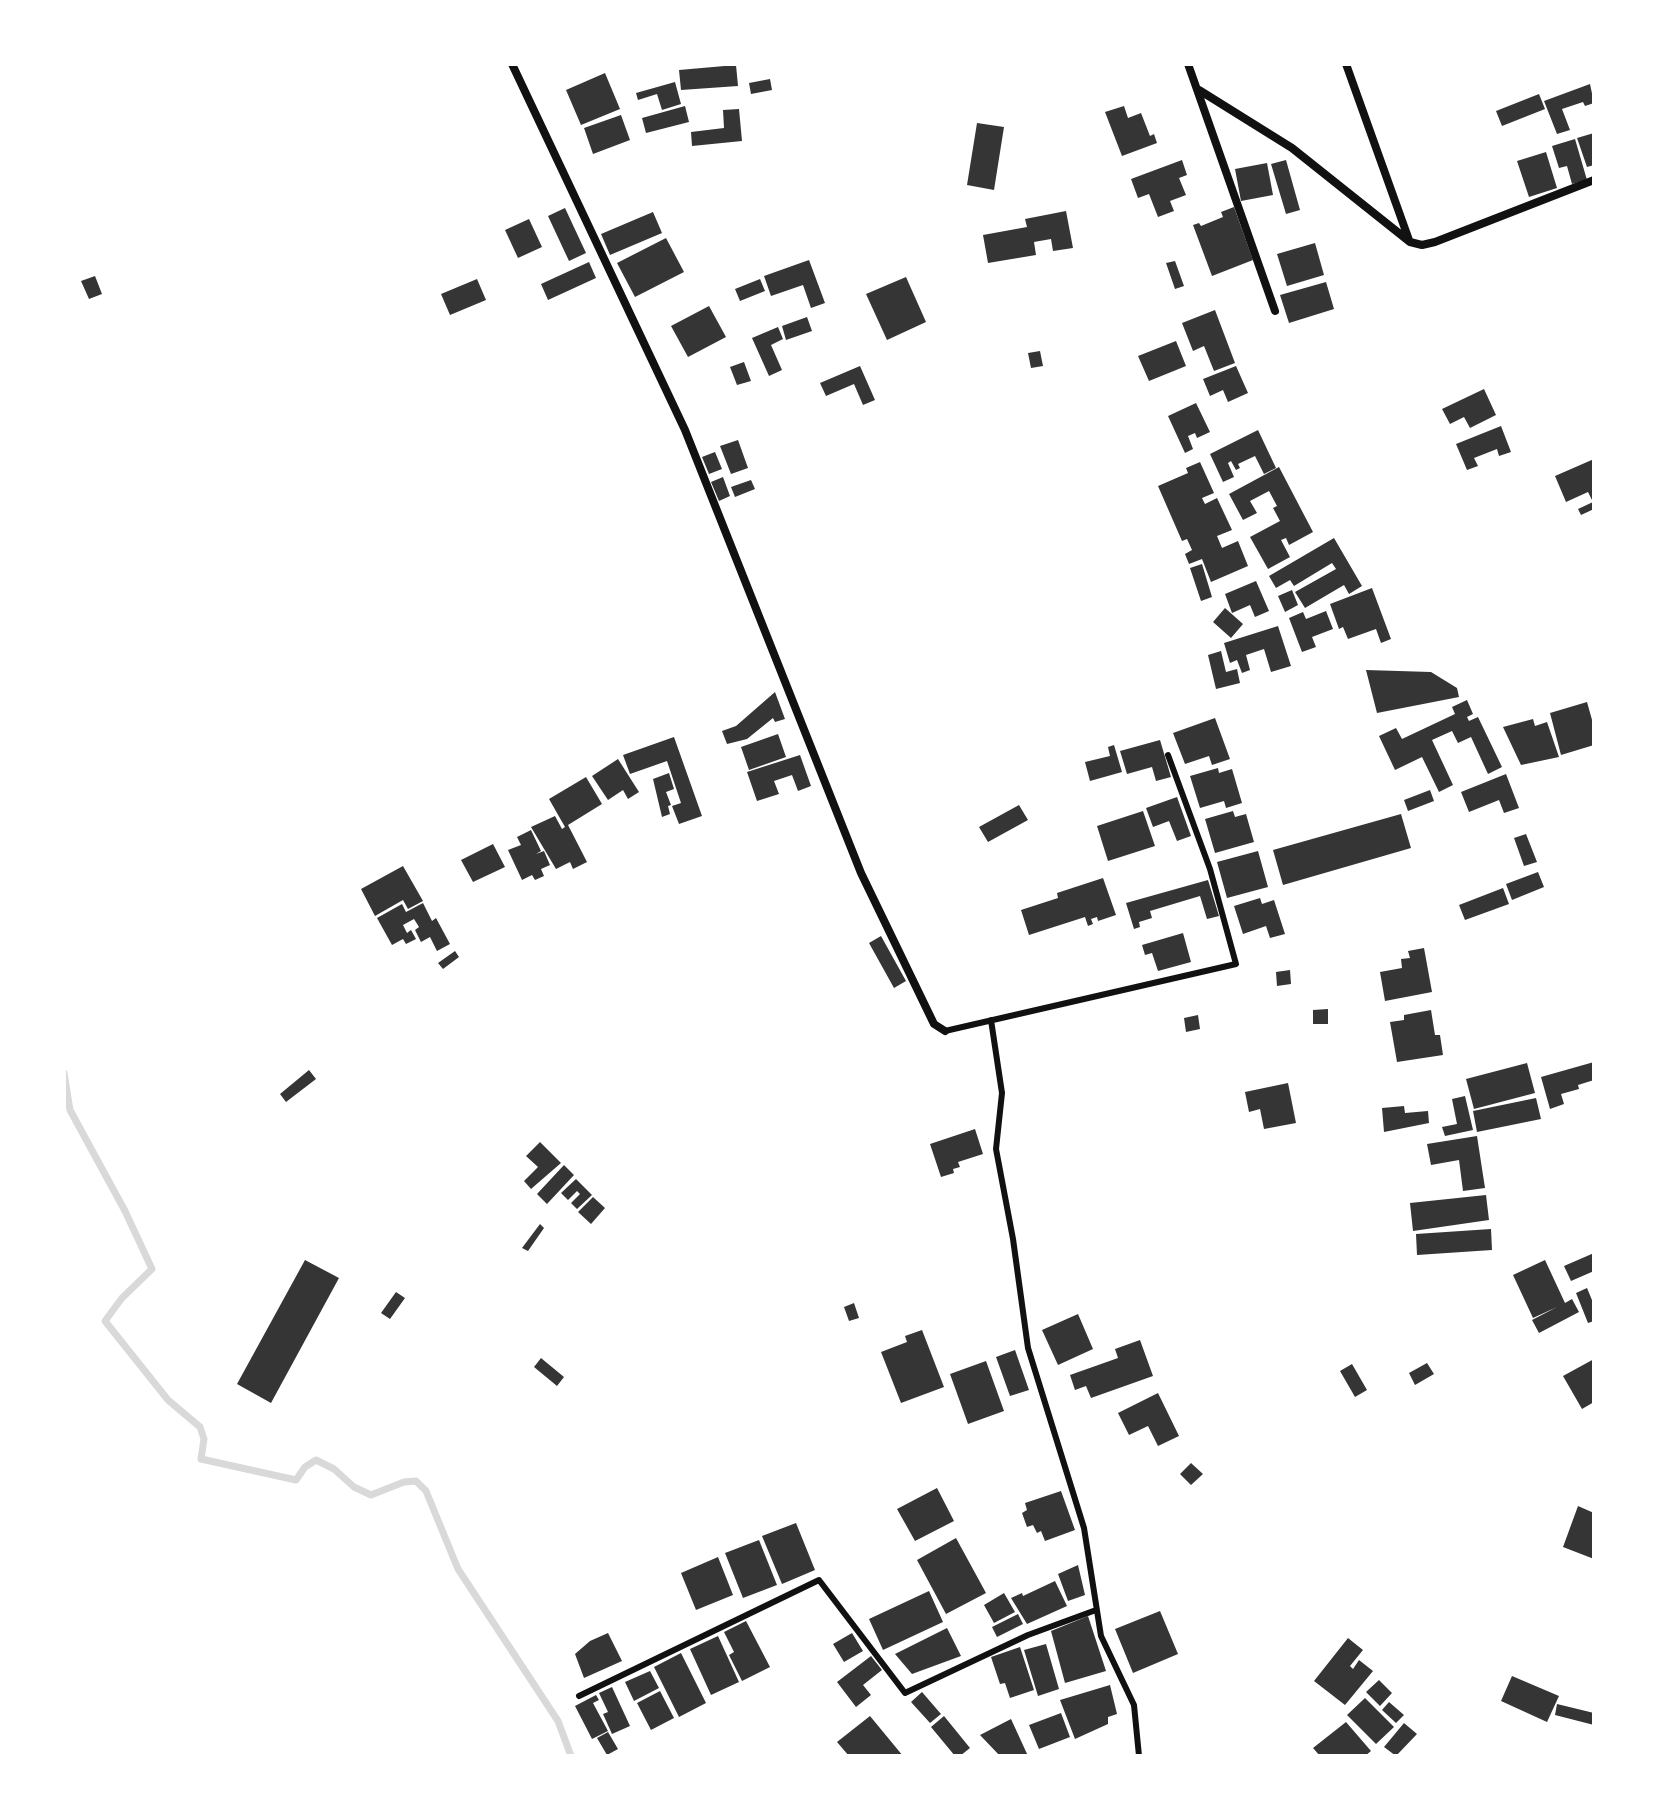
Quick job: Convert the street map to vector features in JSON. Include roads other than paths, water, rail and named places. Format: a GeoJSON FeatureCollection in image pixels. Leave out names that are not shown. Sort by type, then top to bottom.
{"type":"FeatureCollection","features":[{"type":"Feature","properties":{"kind":"street"},"geometry":{"type":"LineString","coordinates":[[512,64],[685,430],[861,873],[934,1024],[945,1031]]}},
{"type":"Feature","properties":{"kind":"street"},"geometry":{"type":"LineString","coordinates":[[1188,64],[1275,311]]}},
{"type":"Feature","properties":{"kind":"street"},"geometry":{"type":"LineString","coordinates":[[1346,64],[1410,242]]}},
{"type":"Feature","properties":{"kind":"street"},"geometry":{"type":"LineString","coordinates":[[1199,90],[1292,148],[1410,242],[1422,245],[1594,180]]}},
{"type":"Feature","properties":{"kind":"lane"},"geometry":{"type":"LineString","coordinates":[[945,1031],[1236,964],[1210,869],[1168,755]]}},
{"type":"Feature","properties":{"kind":"lane"},"geometry":{"type":"LineString","coordinates":[[991,1020],[1002,1093],[996,1149],[1013,1239],[1028,1348],[1084,1528],[1101,1636],[1134,1705],[1139,1756]]}},
{"type":"Feature","properties":{"kind":"lane"},"geometry":{"type":"LineString","coordinates":[[579,1696],[819,1580],[905,1693],[1028,1635],[1096,1610]]}},
{"type":"Feature","properties":{"kind":"waterway"},"geometry":{"type":"LineString","coordinates":[[64,1073],[70,1110],[125,1211],[152,1269],[122,1298],[105,1321],[168,1400],[200,1427],[204,1439],[201,1459],[296,1480],[305,1467],[316,1460],[371,1495],[404,1482],[416,1481],[426,1491],[458,1569],[558,1721],[571,1756]]}}]}
